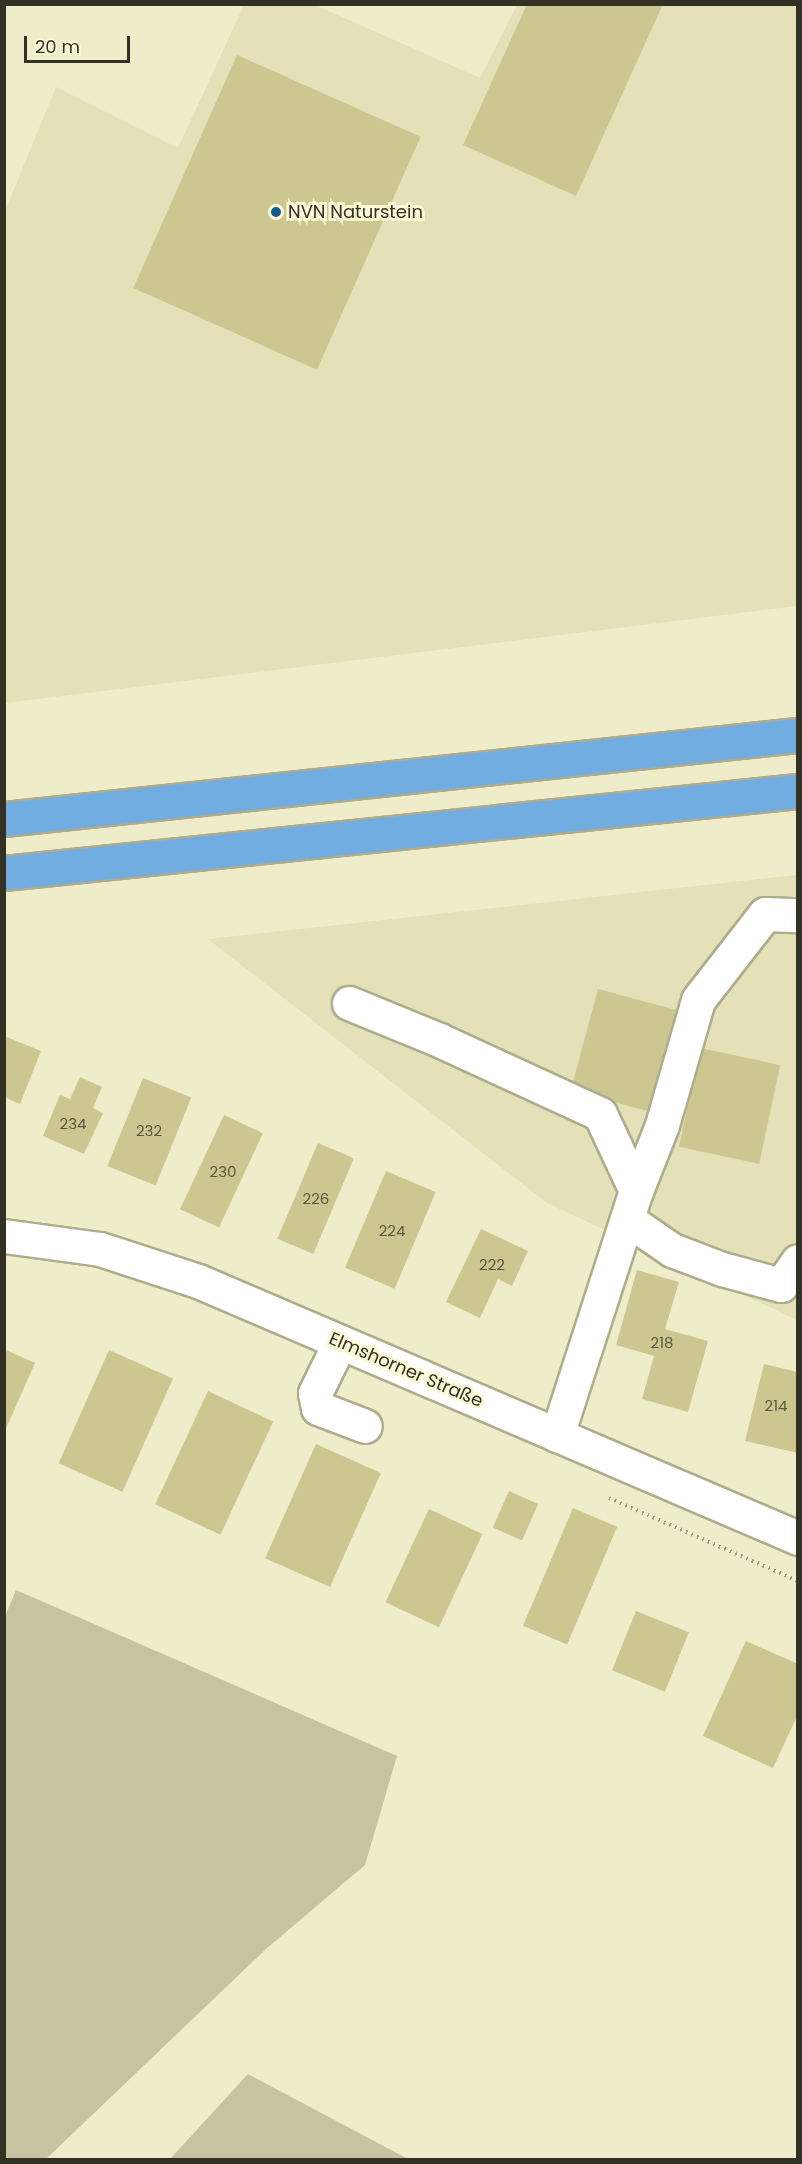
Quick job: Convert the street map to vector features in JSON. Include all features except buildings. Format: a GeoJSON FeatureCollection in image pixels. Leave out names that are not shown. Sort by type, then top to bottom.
{"type":"FeatureCollection","features":[{"type":"Feature","properties":{"kind":"highway"},"geometry":{"type":"LineString","coordinates":[[4,819],[798,735]]}},
{"type":"Feature","properties":{"kind":"highway"},"geometry":{"type":"LineString","coordinates":[[4,873],[798,791]]}},
{"type":"Feature","properties":{"kind":"street"},"geometry":{"type":"LineString","coordinates":[[557,1435],[632,1205],[662,1125],[698,1000],[765,914],[798,915]]}},
{"type":"Feature","properties":{"kind":"street"},"geometry":{"type":"LineString","coordinates":[[349,1003],[439,1040],[600,1114],[632,1205],[672,1250],[722,1269],[781,1285],[798,1261]]}},
{"type":"Feature","properties":{"kind":"street","name":"Elmshorner Straße"},"geometry":{"type":"LineString","coordinates":[[4,1236],[100,1249],[198,1281],[798,1538]]}},
{"type":"Feature","properties":{"kind":"street"},"geometry":{"type":"LineString","coordinates":[[340,1342],[315,1393],[318,1408],[365,1426]]}},
{"type":"Feature","properties":{"kind":"shaded area"},"geometry":{"type":"Polygon","coordinates":[[[244,5],[315,5],[480,78],[517,5],[797,5],[797,606],[5,703],[5,211],[56,87],[178,148],[244,5]]]}},
{"type":"Feature","properties":{"kind":"shaded area"},"geometry":{"type":"Polygon","coordinates":[[[797,875],[797,1320],[547,1203],[208,939],[797,875]]]}},
{"type":"Feature","properties":{"kind":"shaded area"},"geometry":{"type":"Polygon","coordinates":[[[16,1590],[397,1756],[365,1865],[266,1949],[46,2159],[5,2159],[4,1619],[16,1590]]]}},
{"type":"Feature","properties":{"kind":"shaded area"},"geometry":{"type":"Polygon","coordinates":[[[248,2074],[408,2159],[170,2159],[248,2074]]]}},
{"type":"Feature","properties":{"kind":"place","name":"NVN Naturstein"},"geometry":{"type":"Point","coordinates":[276,212]}}]}
